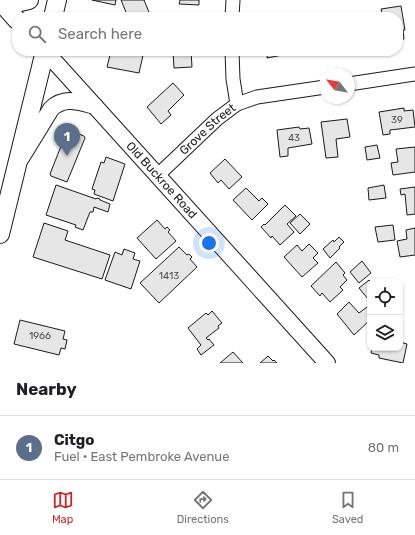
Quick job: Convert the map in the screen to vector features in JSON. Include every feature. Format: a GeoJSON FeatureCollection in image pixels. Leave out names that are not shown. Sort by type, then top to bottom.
{"type":"FeatureCollection","features":[{"type":"Feature","properties":{"kind":"main road"},"geometry":{"type":"LineString","coordinates":[[0,1],[16,3],[29,0]]}},
{"type":"Feature","properties":{"kind":"main road"},"geometry":{"type":"LineString","coordinates":[[54,12],[57,0]]}},
{"type":"Feature","properties":{"kind":"main road"},"geometry":{"type":"LineString","coordinates":[[0,1],[12,14]]}},
{"type":"Feature","properties":{"kind":"main road"},"geometry":{"type":"LineString","coordinates":[[0,234],[44,56]]}},
{"type":"Feature","properties":{"kind":"street"},"geometry":{"type":"LineString","coordinates":[[232,12],[233,0]]}},
{"type":"Feature","properties":{"kind":"street","name":"Old Buckroe Road"},"geometry":{"type":"LineString","coordinates":[[50,56],[327,363]]}},
{"type":"Feature","properties":{"kind":"street","name":"Grove Street"},"geometry":{"type":"LineString","coordinates":[[157,176],[217,120],[237,104],[233,79],[232,56]]}},
{"type":"Feature","properties":{"kind":"street"},"geometry":{"type":"LineString","coordinates":[[355,83],[415,74]]}},
{"type":"Feature","properties":{"kind":"street"},"geometry":{"type":"LineString","coordinates":[[237,104],[257,97],[319,88]]}},
{"type":"Feature","properties":{"kind":"street"},"geometry":{"type":"LineString","coordinates":[[18,164],[51,109],[55,105],[61,102],[71,101],[95,106]]}},
{"type":"Feature","properties":{"kind":"building"},"geometry":{"type":"Polygon","coordinates":[[[92,0],[116,0],[115,5],[92,0]]]}},
{"type":"Feature","properties":{"kind":"building"},"geometry":{"type":"Polygon","coordinates":[[[121,0],[144,0],[149,12],[126,12],[121,0]]]}},
{"type":"Feature","properties":{"kind":"building"},"geometry":{"type":"Polygon","coordinates":[[[180,0],[199,0],[199,5],[179,4],[180,0]]]}},
{"type":"Feature","properties":{"kind":"building"},"geometry":{"type":"Polygon","coordinates":[[[401,6],[402,12],[382,12],[381,9],[401,6]]]}},
{"type":"Feature","properties":{"kind":"building"},"geometry":{"type":"Polygon","coordinates":[[[403,18],[405,30],[403,30],[403,18]]]}},
{"type":"Feature","properties":{"kind":"building"},"geometry":{"type":"Polygon","coordinates":[[[110,56],[143,56],[139,73],[107,67],[110,56]]]}},
{"type":"Feature","properties":{"kind":"building"},"geometry":{"type":"Polygon","coordinates":[[[173,56],[191,56],[192,67],[174,68],[173,56]]]}},
{"type":"Feature","properties":{"kind":"building"},"geometry":{"type":"Polygon","coordinates":[[[267,56],[277,56],[267,58],[267,56]]]}},
{"type":"Feature","properties":{"kind":"building"},"geometry":{"type":"Polygon","coordinates":[[[173,83],[184,95],[168,111],[171,115],[161,124],[147,107],[173,83]]]}},
{"type":"Feature","properties":{"kind":"building"},"geometry":{"type":"Polygon","coordinates":[[[404,108],[404,111],[413,110],[415,127],[390,130],[390,134],[383,135],[379,112],[404,108]]]}},
{"type":"Feature","properties":{"kind":"building"},"geometry":{"type":"Polygon","coordinates":[[[347,119],[350,137],[336,139],[338,157],[326,158],[321,122],[347,119]]]}},
{"type":"Feature","properties":{"kind":"building"},"geometry":{"type":"Polygon","coordinates":[[[299,127],[300,129],[309,128],[312,144],[288,148],[288,156],[280,157],[277,130],[299,127]]]}},
{"type":"Feature","properties":{"kind":"building"},"geometry":{"type":"Polygon","coordinates":[[[69,130],[84,136],[85,138],[67,182],[51,176],[50,174],[67,131],[69,130]]]}},
{"type":"Feature","properties":{"kind":"building"},"geometry":{"type":"Polygon","coordinates":[[[377,145],[380,158],[367,160],[365,147],[377,145]]]}},
{"type":"Feature","properties":{"kind":"building"},"geometry":{"type":"Polygon","coordinates":[[[415,147],[415,172],[393,175],[391,163],[398,162],[396,149],[415,147]]]}},
{"type":"Feature","properties":{"kind":"building"},"geometry":{"type":"Polygon","coordinates":[[[106,157],[125,164],[113,201],[94,194],[95,190],[92,189],[101,162],[104,163],[106,157]]]}},
{"type":"Feature","properties":{"kind":"building"},"geometry":{"type":"Polygon","coordinates":[[[225,159],[242,177],[229,189],[221,180],[218,183],[210,173],[225,159]]]}},
{"type":"Feature","properties":{"kind":"building"},"geometry":{"type":"Polygon","coordinates":[[[56,185],[96,199],[100,199],[110,204],[108,212],[94,207],[93,212],[90,212],[83,230],[75,227],[76,225],[46,215],[56,185]]]}},
{"type":"Feature","properties":{"kind":"building"},"geometry":{"type":"Polygon","coordinates":[[[384,185],[386,198],[369,200],[368,188],[384,185]]]}},
{"type":"Feature","properties":{"kind":"building"},"geometry":{"type":"Polygon","coordinates":[[[415,187],[415,214],[407,215],[405,194],[401,195],[400,189],[415,187]]]}},
{"type":"Feature","properties":{"kind":"building"},"geometry":{"type":"Polygon","coordinates":[[[246,188],[259,201],[262,198],[268,204],[252,220],[233,200],[246,188]]]}},
{"type":"Feature","properties":{"kind":"building"},"geometry":{"type":"Polygon","coordinates":[[[285,205],[296,216],[287,224],[294,232],[280,245],[261,227],[264,224],[265,225],[285,205]]]}},
{"type":"Feature","properties":{"kind":"building"},"geometry":{"type":"Polygon","coordinates":[[[300,214],[310,224],[300,234],[290,223],[300,214]]]}},
{"type":"Feature","properties":{"kind":"building"},"geometry":{"type":"Polygon","coordinates":[[[157,220],[165,229],[167,227],[170,230],[168,232],[176,241],[156,259],[137,238],[157,220]]]}},
{"type":"Feature","properties":{"kind":"building"},"geometry":{"type":"Polygon","coordinates":[[[44,223],[68,231],[65,240],[110,255],[102,279],[33,257],[44,223]]]}},
{"type":"Feature","properties":{"kind":"building"},"geometry":{"type":"Polygon","coordinates":[[[393,225],[395,240],[378,242],[375,227],[393,225]]]}},
{"type":"Feature","properties":{"kind":"building"},"geometry":{"type":"Polygon","coordinates":[[[415,228],[415,255],[400,257],[397,241],[407,239],[406,230],[415,228]]]}},
{"type":"Feature","properties":{"kind":"building"},"geometry":{"type":"Polygon","coordinates":[[[339,237],[344,242],[330,258],[323,249],[339,237]]]}},
{"type":"Feature","properties":{"kind":"building"},"geometry":{"type":"Polygon","coordinates":[[[309,244],[318,253],[313,258],[318,263],[302,277],[284,257],[297,245],[302,251],[309,244]]]}},
{"type":"Feature","properties":{"kind":"building"},"geometry":{"type":"Polygon","coordinates":[[[179,247],[187,255],[189,254],[192,257],[190,259],[197,267],[159,303],[140,283],[179,247]]]}},
{"type":"Feature","properties":{"kind":"building"},"geometry":{"type":"Polygon","coordinates":[[[124,249],[135,253],[133,259],[140,261],[131,289],[105,280],[115,252],[122,255],[124,249]]]}},
{"type":"Feature","properties":{"kind":"building"},"geometry":{"type":"Polygon","coordinates":[[[362,261],[371,273],[359,283],[350,272],[362,261]]]}},
{"type":"Feature","properties":{"kind":"building"},"geometry":{"type":"Polygon","coordinates":[[[336,262],[345,273],[343,275],[347,280],[340,287],[343,290],[330,302],[322,293],[320,296],[311,286],[336,262]]]}},
{"type":"Feature","properties":{"kind":"building"},"geometry":{"type":"Polygon","coordinates":[[[367,282],[367,298],[359,288],[367,282]]]}},
{"type":"Feature","properties":{"kind":"building"},"geometry":{"type":"Polygon","coordinates":[[[349,302],[359,313],[367,307],[367,323],[354,335],[337,314],[349,302]]]}},
{"type":"Feature","properties":{"kind":"building"},"geometry":{"type":"Polygon","coordinates":[[[212,311],[222,323],[218,326],[219,328],[206,338],[208,340],[209,339],[214,345],[201,355],[197,349],[201,345],[188,328],[206,313],[208,315],[212,311]]]}},
{"type":"Feature","properties":{"kind":"building"},"geometry":{"type":"Polygon","coordinates":[[[20,320],[65,331],[63,339],[67,340],[65,349],[61,348],[59,355],[14,344],[20,320]]]}},
{"type":"Feature","properties":{"kind":"building"},"geometry":{"type":"Polygon","coordinates":[[[403,343],[407,344],[403,363],[379,358],[379,355],[371,353],[371,351],[403,351],[403,343]]]}},
{"type":"Feature","properties":{"kind":"building"},"geometry":{"type":"Polygon","coordinates":[[[233,352],[243,363],[220,363],[233,352]]]}},
{"type":"Feature","properties":{"kind":"building"},"geometry":{"type":"Polygon","coordinates":[[[268,356],[273,361],[274,360],[277,363],[260,363],[268,356]]]}},
{"type":"Feature","properties":{"kind":"place","name":"Citgo"},"geometry":{"type":"Point","coordinates":[67,156]}}]}
